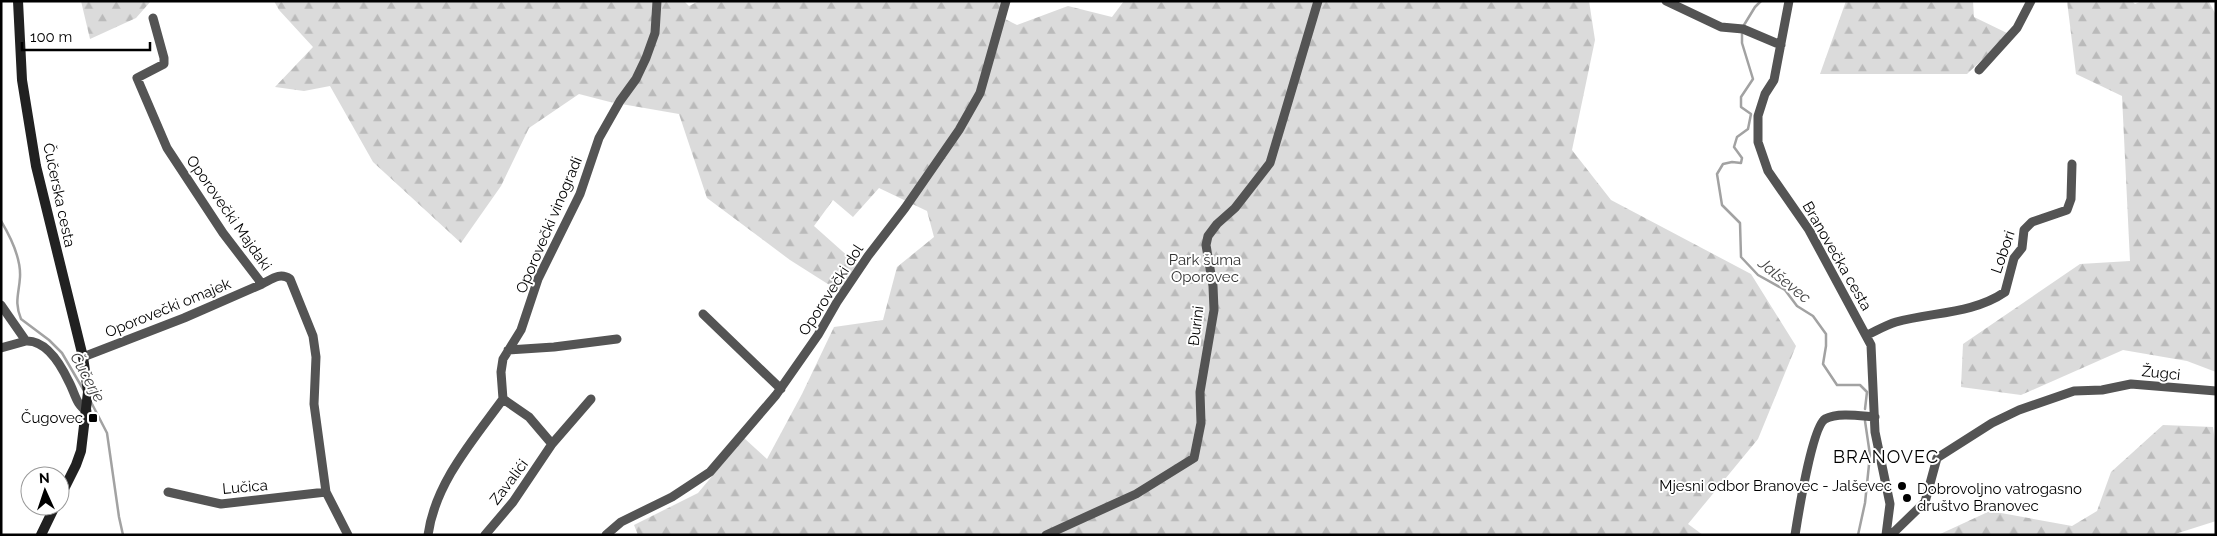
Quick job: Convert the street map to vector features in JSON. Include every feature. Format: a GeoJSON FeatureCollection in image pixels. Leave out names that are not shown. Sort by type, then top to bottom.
{"type":"FeatureCollection","features":[{"type":"Feature","properties":{"kind":"street","name":"Čučerska cesta"},"geometry":{"type":"LineString","coordinates":[[18,1],[22,80],[36,166],[83,357],[88,392],[81,451],[70,476]]}},
{"type":"Feature","properties":{"kind":"street","name":"Oporovečki vinogradi"},"geometry":{"type":"LineString","coordinates":[[504,399],[502,364],[508,350],[521,330],[542,272],[580,194],[599,138],[620,101],[636,79],[646,58],[655,33],[657,1]]}},
{"type":"Feature","properties":{"kind":"street","name":"Oporovečki dol"},"geometry":{"type":"LineString","coordinates":[[606,535],[621,522],[672,497],[710,472],[780,389],[818,335],[837,302],[868,256],[893,224],[959,130],[980,93],[1006,1]]}},
{"type":"Feature","properties":{"kind":"street","name":"Đurini"},"geometry":{"type":"LineString","coordinates":[[1046,535],[1136,494],[1194,458],[1201,423],[1201,384],[1214,310],[1213,286],[1206,245],[1208,236],[1217,224],[1235,208],[1270,164],[1318,1]]}},
{"type":"Feature","properties":{"kind":"street"},"geometry":{"type":"LineString","coordinates":[[1666,1],[1721,27],[1743,29],[1781,45]]}},
{"type":"Feature","properties":{"kind":"street","name":"Branovečka cesta"},"geometry":{"type":"LineString","coordinates":[[1789,1],[1774,80],[1765,94],[1758,116],[1758,142],[1768,171],[1809,230],[1867,335],[1873,358],[1878,453],[1890,504],[1886,535]]}},
{"type":"Feature","properties":{"kind":"street"},"geometry":{"type":"LineString","coordinates":[[1978,70],[2017,28],[2031,1]]}},
{"type":"Feature","properties":{"kind":"street","name":"Oporovečki Majdaki"},"geometry":{"type":"LineString","coordinates":[[154,18],[164,64],[137,78],[167,148],[223,233],[262,284],[277,276],[285,275],[290,279],[312,336],[316,357],[314,404],[326,492],[348,535]]}},
{"type":"Feature","properties":{"kind":"street","name":"Lobori"},"geometry":{"type":"LineString","coordinates":[[1867,335],[1895,322],[1943,314],[1994,299],[2004,292],[2014,258],[2022,248],[2024,230],[2032,222],[2067,210],[2070,199],[2072,164]]}},
{"type":"Feature","properties":{"kind":"street","name":"Oporovečki omajek"},"geometry":{"type":"LineString","coordinates":[[83,357],[184,318],[262,284]]}},
{"type":"Feature","properties":{"kind":"street"},"geometry":{"type":"LineString","coordinates":[[1,305],[26,341]]}},
{"type":"Feature","properties":{"kind":"street"},"geometry":{"type":"LineString","coordinates":[[703,314],[780,389]]}},
{"type":"Feature","properties":{"kind":"street"},"geometry":{"type":"LineString","coordinates":[[508,350],[554,347],[617,338]]}},
{"type":"Feature","properties":{"kind":"street"},"geometry":{"type":"LineString","coordinates":[[1,348],[33,340],[44,346],[69,381],[78,405],[87,409]]}},
{"type":"Feature","properties":{"kind":"street","name":"Žugci"},"geometry":{"type":"LineString","coordinates":[[1891,535],[1925,502],[1937,458],[2001,418],[2074,391],[2102,390],[2131,384],[2183,390],[2216,391]]}},
{"type":"Feature","properties":{"kind":"street"},"geometry":{"type":"LineString","coordinates":[[428,535],[435,506],[456,466],[504,399],[530,417],[552,444]]}},
{"type":"Feature","properties":{"kind":"street","name":"Zavalići"},"geometry":{"type":"LineString","coordinates":[[485,535],[513,502],[552,444],[591,399]]}},
{"type":"Feature","properties":{"kind":"street"},"geometry":{"type":"LineString","coordinates":[[1795,535],[1811,452],[1822,422],[1826,419],[1848,415],[1875,417]]}},
{"type":"Feature","properties":{"kind":"street","name":"Lučica"},"geometry":{"type":"LineString","coordinates":[[168,492],[221,504],[326,492]]}},
{"type":"Feature","properties":{"kind":"street"},"geometry":{"type":"LineString","coordinates":[[41,535],[50,516]]}},
{"type":"Feature","properties":{"kind":"green space"},"geometry":{"type":"Polygon","coordinates":[[[81,1],[151,1],[136,18],[90,39],[81,1]]]}},
{"type":"Feature","properties":{"kind":"green space","name":"Park šuma Oporovec"},"geometry":{"type":"Polygon","coordinates":[[[274,1],[684,1],[689,6],[699,1],[1002,1],[999,16],[1017,25],[1068,6],[1112,17],[1124,1],[1589,1],[1595,40],[1572,150],[1611,200],[1751,274],[1796,346],[1758,439],[1688,524],[1703,535],[638,535],[634,525],[698,493],[744,438],[767,459],[802,394],[834,327],[883,320],[897,267],[934,237],[927,211],[879,188],[853,217],[833,200],[814,226],[860,267],[842,293],[790,260],[707,198],[679,114],[610,102],[579,94],[529,128],[501,186],[461,243],[373,162],[330,86],[304,91],[275,87],[313,47],[279,10],[274,1]]]}},
{"type":"Feature","properties":{"kind":"green space"},"geometry":{"type":"Polygon","coordinates":[[[1846,1],[1973,1],[1974,17],[2009,34],[1967,74],[1820,74],[1846,1]]]}},
{"type":"Feature","properties":{"kind":"green space"},"geometry":{"type":"Polygon","coordinates":[[[2067,1],[2132,1],[2135,4],[2142,1],[2202,1],[2209,2],[2216,15],[2216,372],[2187,361],[2123,350],[2021,395],[1961,387],[1963,344],[2080,264],[2130,261],[2122,96],[2076,74],[2067,1]]]}},
{"type":"Feature","properties":{"kind":"green space"},"geometry":{"type":"Polygon","coordinates":[[[2163,425],[2213,427],[2216,448],[2216,521],[2172,535],[1938,535],[1990,511],[2072,526],[2097,511],[2111,472],[2163,425]]]}},
{"type":"Feature","properties":{"kind":"waterway","name":"Jalševec"},"geometry":{"type":"LineString","coordinates":[[1744,25],[1761,1]]}},
{"type":"Feature","properties":{"kind":"waterway","name":"Jalševec"},"geometry":{"type":"LineString","coordinates":[[1742,32],[1742,43],[1753,79],[1741,97],[1741,107],[1751,114],[1748,129],[1737,137],[1734,147],[1742,158],[1741,163],[1723,164],[1717,174],[1722,205],[1740,223],[1741,257],[1758,275],[1785,290],[1797,306],[1813,316],[1826,334],[1823,364],[1837,385],[1860,385],[1867,392],[1865,409]]}},
{"type":"Feature","properties":{"kind":"waterway","name":"Čučerje"},"geometry":{"type":"LineString","coordinates":[[1,221],[19,263],[20,277],[17,303],[21,319],[49,340],[62,353],[83,389]]}},
{"type":"Feature","properties":{"kind":"waterway","name":"Čučerje"},"geometry":{"type":"LineString","coordinates":[[91,402],[107,433],[123,535]]}},
{"type":"Feature","properties":{"kind":"waterway","name":"Jalševec"},"geometry":{"type":"LineString","coordinates":[[1858,535],[1865,503],[1870,455],[1865,421]]}},
{"type":"Feature","properties":{"kind":"place","name":"Čugovec"},"geometry":{"type":"Point","coordinates":[93,418]}},
{"type":"Feature","properties":{"kind":"place","name":"Mjesni odbor Branovec - Jalševec"},"geometry":{"type":"Point","coordinates":[1902,486]}},
{"type":"Feature","properties":{"kind":"place","name":"Dobrovoljno vatrogasno društvo Branovec"},"geometry":{"type":"Point","coordinates":[1907,498]}},
{"type":"Feature","properties":{"kind":"district","name":"BRANOVEC"},"geometry":{"type":"Point","coordinates":[1886,457]}}]}
